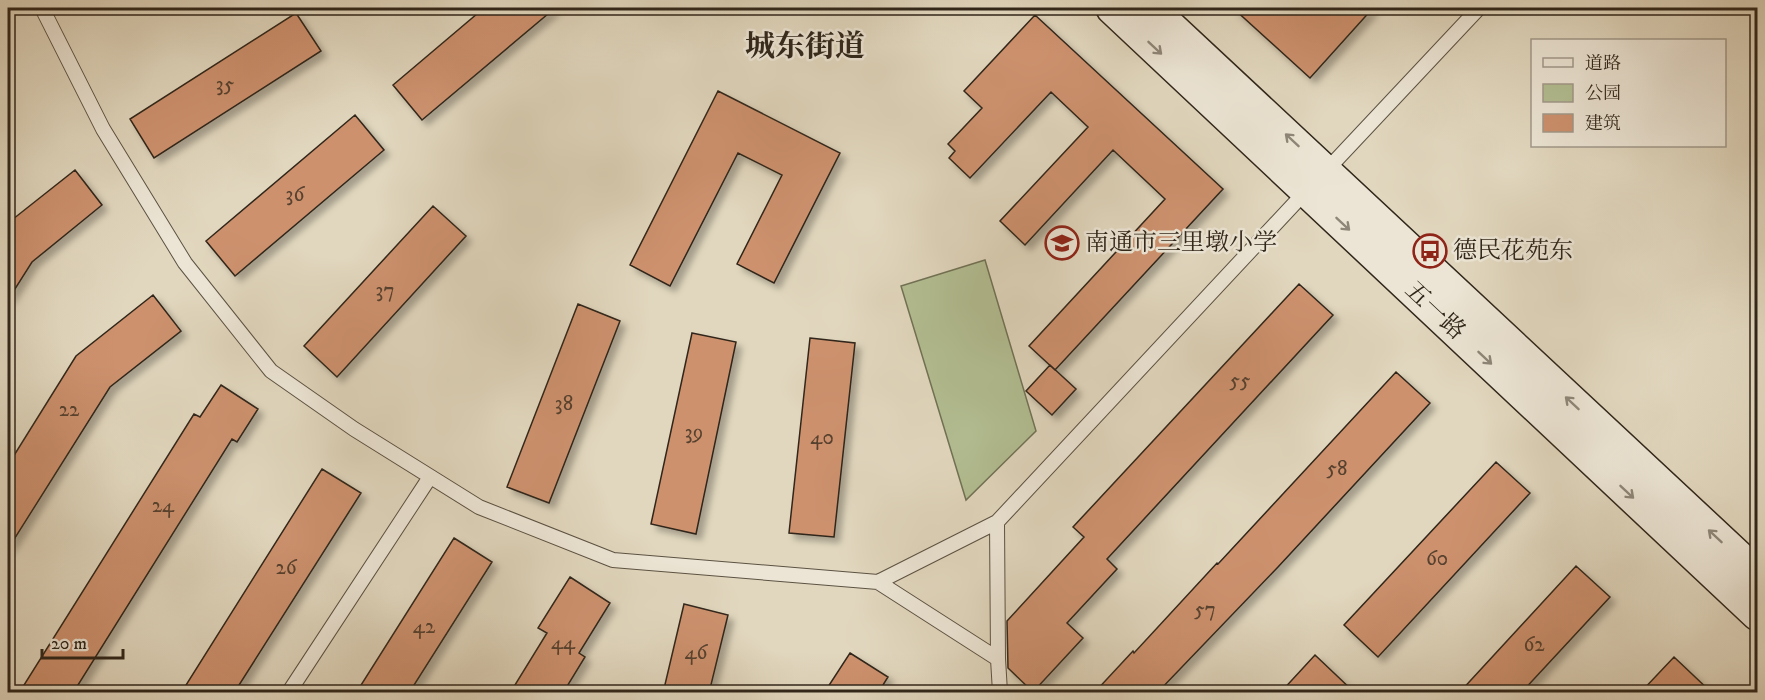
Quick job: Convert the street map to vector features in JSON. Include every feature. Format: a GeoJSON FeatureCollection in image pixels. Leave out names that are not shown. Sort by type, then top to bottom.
{"type":"FeatureCollection","features":[{"type":"Feature","properties":{"kind":"main road","name":"五一路"},"geometry":{"type":"LineString","coordinates":[[1113,8],[1316,181],[1758,576]]}},
{"type":"Feature","properties":{"kind":"main road","name":"五一路"},"geometry":{"type":"LineString","coordinates":[[1149,8],[1316,181],[1758,614]]}},
{"type":"Feature","properties":{"kind":"lane"},"geometry":{"type":"LineString","coordinates":[[42,8],[103,129],[185,263],[271,371],[354,429],[479,507],[613,560],[878,582],[998,659]]}},
{"type":"Feature","properties":{"kind":"lane"},"geometry":{"type":"LineString","coordinates":[[878,582],[997,522],[1479,8]]}},
{"type":"Feature","properties":{"kind":"lane"},"geometry":{"type":"LineString","coordinates":[[290,693],[430,477]]}},
{"type":"Feature","properties":{"kind":"lane"},"geometry":{"type":"LineString","coordinates":[[997,522],[1000,693]]}},
{"type":"Feature","properties":{"kind":"green space"},"geometry":{"type":"Polygon","coordinates":[[[985,260],[1036,431],[966,500],[901,286],[985,260]]]}},
{"type":"Feature","properties":{"kind":"building"},"geometry":{"type":"Polygon","coordinates":[[[484,8],[555,8],[422,120],[393,85],[484,8]]]}},
{"type":"Feature","properties":{"kind":"building"},"geometry":{"type":"Polygon","coordinates":[[[1233,8],[1373,8],[1310,78],[1233,8]]]}},
{"type":"Feature","properties":{"kind":"building"},"geometry":{"type":"Polygon","coordinates":[[[296,13],[321,51],[154,158],[130,119],[296,13]]]}},
{"type":"Feature","properties":{"kind":"building"},"geometry":{"type":"Polygon","coordinates":[[[1035,15],[1223,189],[1055,370],[1029,346],[1165,199],[1113,150],[1025,245],[1000,221],[1088,127],[1051,92],[970,178],[949,158],[955,151],[948,144],[982,108],[964,91],[1035,15]]]}},
{"type":"Feature","properties":{"kind":"building"},"geometry":{"type":"Polygon","coordinates":[[[718,91],[840,153],[774,283],[737,264],[782,175],[738,153],[670,286],[630,265],[718,91]]]}},
{"type":"Feature","properties":{"kind":"building"},"geometry":{"type":"Polygon","coordinates":[[[355,115],[384,150],[235,276],[206,241],[355,115]]]}},
{"type":"Feature","properties":{"kind":"building"},"geometry":{"type":"Polygon","coordinates":[[[75,170],[102,205],[32,262],[8,300],[8,223],[75,170]]]}},
{"type":"Feature","properties":{"kind":"building"},"geometry":{"type":"Polygon","coordinates":[[[433,206],[466,236],[337,377],[304,346],[433,206]]]}},
{"type":"Feature","properties":{"kind":"building"},"geometry":{"type":"Polygon","coordinates":[[[1299,284],[1333,315],[1107,559],[1117,569],[1067,623],[1083,638],[1033,692],[1008,668],[1007,621],[1084,537],[1073,527],[1299,284]]]}},
{"type":"Feature","properties":{"kind":"building"},"geometry":{"type":"Polygon","coordinates":[[[153,295],[181,331],[110,387],[8,549],[8,465],[76,356],[153,295]]]}},
{"type":"Feature","properties":{"kind":"building"},"geometry":{"type":"Polygon","coordinates":[[[578,304],[620,321],[549,503],[507,487],[578,304]]]}},
{"type":"Feature","properties":{"kind":"building"},"geometry":{"type":"Polygon","coordinates":[[[692,333],[736,342],[696,534],[651,524],[692,333]]]}},
{"type":"Feature","properties":{"kind":"building"},"geometry":{"type":"Polygon","coordinates":[[[810,338],[855,343],[834,537],[789,533],[810,338]]]}},
{"type":"Feature","properties":{"kind":"building"},"geometry":{"type":"Polygon","coordinates":[[[1050,365],[1076,389],[1052,415],[1026,391],[1050,365]]]}},
{"type":"Feature","properties":{"kind":"building"},"geometry":{"type":"Polygon","coordinates":[[[1396,372],[1430,403],[1278,567],[1157,693],[1094,693],[1218,564],[1396,372]]]}},
{"type":"Feature","properties":{"kind":"building"},"geometry":{"type":"Polygon","coordinates":[[[221,385],[258,409],[237,442],[232,439],[73,693],[19,693],[194,414],[200,417],[221,385]]]}},
{"type":"Feature","properties":{"kind":"building"},"geometry":{"type":"Polygon","coordinates":[[[1496,462],[1530,493],[1378,657],[1344,625],[1496,462]]]}},
{"type":"Feature","properties":{"kind":"building"},"geometry":{"type":"Polygon","coordinates":[[[322,469],[361,493],[234,693],[181,693],[322,469]]]}},
{"type":"Feature","properties":{"kind":"building"},"geometry":{"type":"Polygon","coordinates":[[[454,538],[492,562],[409,693],[356,693],[454,538]]]}},
{"type":"Feature","properties":{"kind":"building"},"geometry":{"type":"Polygon","coordinates":[[[1576,566],[1610,597],[1521,693],[1459,693],[1576,566]]]}},
{"type":"Feature","properties":{"kind":"building"},"geometry":{"type":"Polygon","coordinates":[[[570,577],[610,603],[579,653],[585,657],[563,693],[510,693],[547,633],[538,628],[570,577]]]}},
{"type":"Feature","properties":{"kind":"building"},"geometry":{"type":"Polygon","coordinates":[[[684,604],[728,615],[709,693],[663,693],[684,604]]]}},
{"type":"Feature","properties":{"kind":"building"},"geometry":{"type":"Polygon","coordinates":[[[850,653],[888,677],[878,693],[824,693],[850,653]]]}},
{"type":"Feature","properties":{"kind":"building"},"geometry":{"type":"Polygon","coordinates":[[[1315,655],[1355,693],[1280,693],[1315,655]]]}},
{"type":"Feature","properties":{"kind":"building"},"geometry":{"type":"Polygon","coordinates":[[[1674,657],[1712,693],[1640,693],[1674,657]]]}},
{"type":"Feature","properties":{"kind":"place","name":"南通市三里墩小学"},"geometry":{"type":"Point","coordinates":[1062,243]}},
{"type":"Feature","properties":{"kind":"place","name":"德民花苑东"},"geometry":{"type":"Point","coordinates":[1430,251]}},
{"type":"Feature","properties":{"kind":"district","name":"城东街道"},"geometry":{"type":"Point","coordinates":[805,47]}}]}
